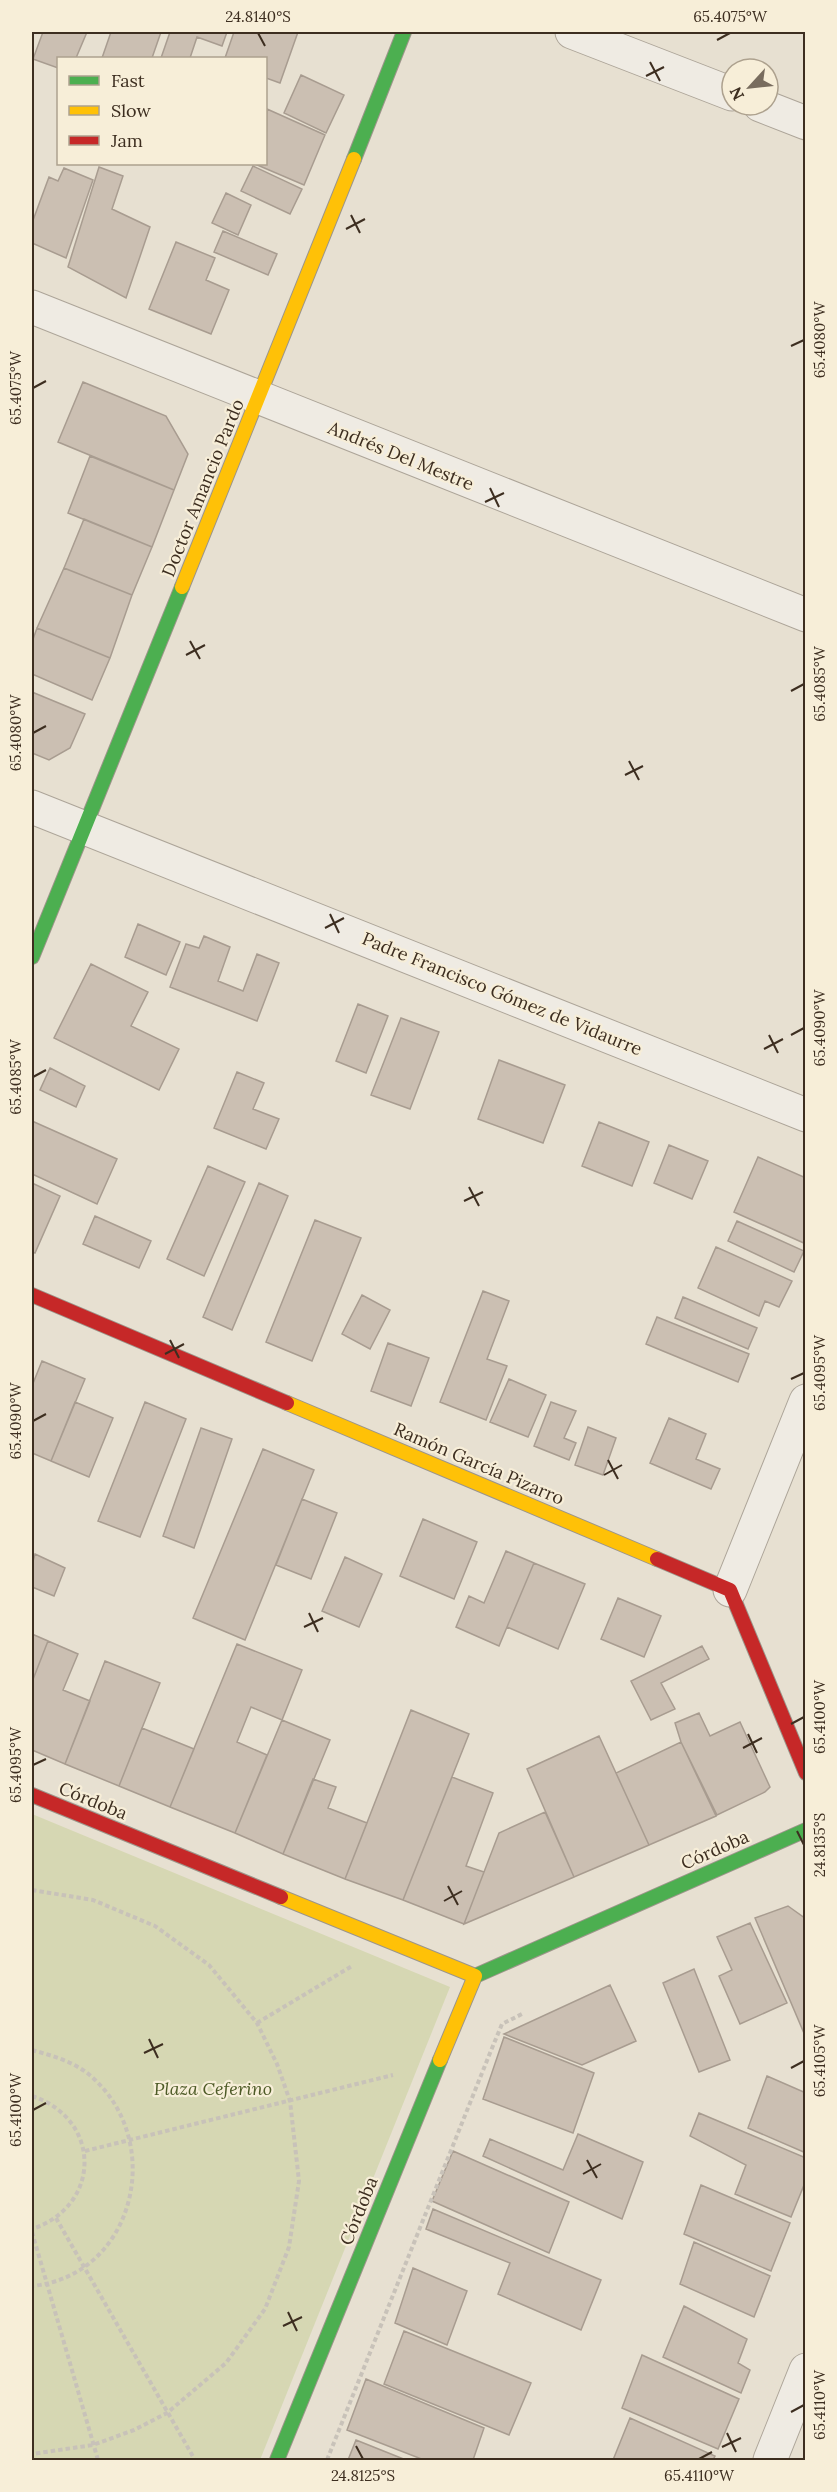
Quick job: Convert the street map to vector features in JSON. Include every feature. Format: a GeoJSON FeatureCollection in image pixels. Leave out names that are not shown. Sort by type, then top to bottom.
{"type":"FeatureCollection","features":[{"type":"Feature","properties":{"kind":"street","name":"Doctor Amancio Pardo"},"geometry":{"type":"LineString","coordinates":[[32,957],[404,32]]}},
{"type":"Feature","properties":{"kind":"street"},"geometry":{"type":"LineString","coordinates":[[572,32],[720,89]]}},
{"type":"Feature","properties":{"kind":"street"},"geometry":{"type":"LineString","coordinates":[[780,113],[806,123]]}},
{"type":"Feature","properties":{"kind":"street","name":"Andrés Del Mestre"},"geometry":{"type":"LineString","coordinates":[[32,307],[258,399],[806,615]]}},
{"type":"Feature","properties":{"kind":"street","name":"Padre Francisco Gómez de Vidaurre"},"geometry":{"type":"LineString","coordinates":[[32,807],[806,1115]]}},
{"type":"Feature","properties":{"kind":"street","name":"Ramón García Pizarro"},"geometry":{"type":"LineString","coordinates":[[32,1295],[730,1590]]}},
{"type":"Feature","properties":{"kind":"street"},"geometry":{"type":"LineString","coordinates":[[806,1401],[730,1590],[806,1773]]}},
{"type":"Feature","properties":{"kind":"street","name":"Córdoba"},"geometry":{"type":"LineString","coordinates":[[32,1795],[475,1976]]}},
{"type":"Feature","properties":{"kind":"street","name":"Córdoba"},"geometry":{"type":"LineString","coordinates":[[277,2460],[475,1976],[806,1830]]}},
{"type":"Feature","properties":{"kind":"street"},"geometry":{"type":"LineString","coordinates":[[770,2460],[806,2370]]}},
{"type":"Feature","properties":{"kind":"path"},"geometry":{"type":"LineString","coordinates":[[32,1890],[93,1900],[155,1926],[209,1965],[257,2023],[277,2064],[290,2101],[299,2181],[289,2247],[265,2309],[226,2363],[167,2413],[134,2430],[93,2445],[32,2454]]}},
{"type":"Feature","properties":{"kind":"path"},"geometry":{"type":"LineString","coordinates":[[257,2023],[358,1962]]}},
{"type":"Feature","properties":{"kind":"path"},"geometry":{"type":"LineString","coordinates":[[327,2460],[502,2024],[522,2014]]}},
{"type":"Feature","properties":{"kind":"path"},"geometry":{"type":"LineString","coordinates":[[32,2050],[61,2058],[92,2077],[116,2104],[131,2140],[135,2174],[128,2209],[111,2240],[84,2267],[47,2284],[32,2286]]}},
{"type":"Feature","properties":{"kind":"path"},"geometry":{"type":"LineString","coordinates":[[85,2151],[396,2075]]}},
{"type":"Feature","properties":{"kind":"path"},"geometry":{"type":"LineString","coordinates":[[32,2096],[45,2101],[65,2115],[85,2151],[81,2187],[71,2204],[56,2218],[32,2231],[98,2460]]}},
{"type":"Feature","properties":{"kind":"path"},"geometry":{"type":"LineString","coordinates":[[56,2218],[195,2460]]}},
{"type":"Feature","properties":{"kind":"green space","name":"Plaza Ceferino"},"geometry":{"type":"Polygon","coordinates":[[[32,1814],[450,1987],[260,2460],[32,2460],[32,1814]]]}},
{"type":"Feature","properties":{"kind":"building"},"geometry":{"type":"Polygon","coordinates":[[[43,32],[87,32],[76,57],[57,57],[57,68],[33,59],[43,32]]]}},
{"type":"Feature","properties":{"kind":"building"},"geometry":{"type":"Polygon","coordinates":[[[111,32],[161,32],[152,57],[102,57],[111,32]]]}},
{"type":"Feature","properties":{"kind":"building"},"geometry":{"type":"Polygon","coordinates":[[[170,32],[227,32],[222,46],[197,37],[190,57],[161,57],[170,32]]]}},
{"type":"Feature","properties":{"kind":"building"},"geometry":{"type":"Polygon","coordinates":[[[234,32],[298,32],[280,83],[267,78],[267,57],[225,57],[234,32]]]}},
{"type":"Feature","properties":{"kind":"building"},"geometry":{"type":"Polygon","coordinates":[[[301,75],[344,95],[326,133],[284,113],[301,75]]]}},
{"type":"Feature","properties":{"kind":"building"},"geometry":{"type":"Polygon","coordinates":[[[267,109],[325,135],[304,185],[257,165],[267,165],[267,109]]]}},
{"type":"Feature","properties":{"kind":"building"},"geometry":{"type":"Polygon","coordinates":[[[253,166],[302,189],[290,214],[241,191],[253,166]]]}},
{"type":"Feature","properties":{"kind":"building"},"geometry":{"type":"Polygon","coordinates":[[[99,167],[123,176],[112,209],[150,227],[126,298],[68,267],[99,167]]]}},
{"type":"Feature","properties":{"kind":"building"},"geometry":{"type":"Polygon","coordinates":[[[64,168],[93,180],[66,258],[32,243],[32,223],[49,177],[58,181],[64,168]]]}},
{"type":"Feature","properties":{"kind":"building"},"geometry":{"type":"Polygon","coordinates":[[[226,193],[251,205],[238,235],[212,223],[226,193]]]}},
{"type":"Feature","properties":{"kind":"building"},"geometry":{"type":"Polygon","coordinates":[[[223,231],[277,254],[268,275],[214,252],[223,231]]]}},
{"type":"Feature","properties":{"kind":"building"},"geometry":{"type":"Polygon","coordinates":[[[176,242],[215,258],[206,280],[229,290],[211,334],[149,309],[176,242]]]}},
{"type":"Feature","properties":{"kind":"building"},"geometry":{"type":"Polygon","coordinates":[[[83,382],[166,416],[188,454],[174,490],[58,442],[83,382]]]}},
{"type":"Feature","properties":{"kind":"building"},"geometry":{"type":"Polygon","coordinates":[[[90,456],[174,490],[152,547],[68,513],[90,456]]]}},
{"type":"Feature","properties":{"kind":"building"},"geometry":{"type":"Polygon","coordinates":[[[84,519],[152,547],[132,595],[64,568],[84,519]]]}},
{"type":"Feature","properties":{"kind":"building"},"geometry":{"type":"Polygon","coordinates":[[[64,568],[132,595],[110,658],[37,628],[64,568]]]}},
{"type":"Feature","properties":{"kind":"building"},"geometry":{"type":"Polygon","coordinates":[[[37,628],[110,658],[92,700],[32,674],[32,642],[37,628]]]}},
{"type":"Feature","properties":{"kind":"building"},"geometry":{"type":"Polygon","coordinates":[[[32,692],[85,714],[70,748],[49,760],[32,753],[32,692]]]}},
{"type":"Feature","properties":{"kind":"building"},"geometry":{"type":"Polygon","coordinates":[[[138,924],[180,942],[166,975],[125,957],[138,924]]]}},
{"type":"Feature","properties":{"kind":"building"},"geometry":{"type":"Polygon","coordinates":[[[204,936],[230,947],[218,981],[243,991],[257,954],[279,963],[257,1021],[170,987],[186,944],[199,948],[204,936]]]}},
{"type":"Feature","properties":{"kind":"building"},"geometry":{"type":"Polygon","coordinates":[[[91,964],[148,992],[131,1026],[179,1049],[159,1090],[54,1038],[91,964]]]}},
{"type":"Feature","properties":{"kind":"building"},"geometry":{"type":"Polygon","coordinates":[[[358,1004],[388,1016],[366,1073],[336,1061],[358,1004]]]}},
{"type":"Feature","properties":{"kind":"building"},"geometry":{"type":"Polygon","coordinates":[[[401,1018],[439,1032],[410,1109],[371,1095],[401,1018]]]}},
{"type":"Feature","properties":{"kind":"building"},"geometry":{"type":"Polygon","coordinates":[[[499,1060],[565,1085],[543,1143],[478,1119],[499,1060]]]}},
{"type":"Feature","properties":{"kind":"building"},"geometry":{"type":"Polygon","coordinates":[[[50,1068],[85,1086],[76,1107],[40,1090],[50,1068]]]}},
{"type":"Feature","properties":{"kind":"building"},"geometry":{"type":"Polygon","coordinates":[[[237,1072],[264,1083],[253,1109],[279,1119],[266,1149],[214,1128],[237,1072]]]}},
{"type":"Feature","properties":{"kind":"building"},"geometry":{"type":"Polygon","coordinates":[[[32,1121],[117,1159],[97,1204],[32,1174],[32,1121]]]}},
{"type":"Feature","properties":{"kind":"building"},"geometry":{"type":"Polygon","coordinates":[[[599,1122],[649,1142],[632,1186],[582,1166],[599,1122]]]}},
{"type":"Feature","properties":{"kind":"building"},"geometry":{"type":"Polygon","coordinates":[[[669,1145],[708,1161],[692,1199],[654,1183],[669,1145]]]}},
{"type":"Feature","properties":{"kind":"building"},"geometry":{"type":"Polygon","coordinates":[[[758,1157],[806,1178],[806,1244],[734,1212],[758,1157]]]}},
{"type":"Feature","properties":{"kind":"building"},"geometry":{"type":"Polygon","coordinates":[[[208,1166],[245,1182],[204,1276],[167,1259],[208,1166]]]}},
{"type":"Feature","properties":{"kind":"building"},"geometry":{"type":"Polygon","coordinates":[[[32,1183],[60,1196],[35,1253],[32,1252],[32,1183]]]}},
{"type":"Feature","properties":{"kind":"building"},"geometry":{"type":"Polygon","coordinates":[[[259,1183],[288,1196],[232,1330],[203,1317],[259,1183]]]}},
{"type":"Feature","properties":{"kind":"building"},"geometry":{"type":"Polygon","coordinates":[[[95,1216],[151,1241],[139,1268],[83,1244],[95,1216]]]}},
{"type":"Feature","properties":{"kind":"building"},"geometry":{"type":"Polygon","coordinates":[[[315,1220],[361,1238],[312,1361],[266,1342],[315,1220]]]}},
{"type":"Feature","properties":{"kind":"building"},"geometry":{"type":"Polygon","coordinates":[[[737,1221],[804,1251],[794,1272],[728,1241],[737,1221]]]}},
{"type":"Feature","properties":{"kind":"building"},"geometry":{"type":"Polygon","coordinates":[[[716,1247],[792,1281],[779,1307],[765,1301],[759,1316],[698,1288],[716,1247]]]}},
{"type":"Feature","properties":{"kind":"building"},"geometry":{"type":"Polygon","coordinates":[[[483,1291],[509,1301],[487,1359],[507,1366],[486,1420],[440,1402],[483,1291]]]}},
{"type":"Feature","properties":{"kind":"building"},"geometry":{"type":"Polygon","coordinates":[[[362,1295],[390,1310],[370,1349],[342,1334],[362,1295]]]}},
{"type":"Feature","properties":{"kind":"building"},"geometry":{"type":"Polygon","coordinates":[[[683,1297],[757,1328],[748,1349],[675,1318],[683,1297]]]}},
{"type":"Feature","properties":{"kind":"building"},"geometry":{"type":"Polygon","coordinates":[[[657,1317],[749,1354],[738,1382],[646,1344],[657,1317]]]}},
{"type":"Feature","properties":{"kind":"building"},"geometry":{"type":"Polygon","coordinates":[[[388,1343],[429,1358],[411,1406],[371,1391],[388,1343]]]}},
{"type":"Feature","properties":{"kind":"building"},"geometry":{"type":"Polygon","coordinates":[[[42,1361],[85,1379],[51,1461],[32,1453],[32,1386],[42,1361]]]}},
{"type":"Feature","properties":{"kind":"building"},"geometry":{"type":"Polygon","coordinates":[[[509,1379],[546,1395],[528,1437],[490,1422],[509,1379]]]}},
{"type":"Feature","properties":{"kind":"building"},"geometry":{"type":"Polygon","coordinates":[[[75,1402],[113,1418],[89,1477],[51,1461],[75,1402]]]}},
{"type":"Feature","properties":{"kind":"building"},"geometry":{"type":"Polygon","coordinates":[[[145,1402],[186,1419],[140,1537],[98,1521],[145,1402]]]}},
{"type":"Feature","properties":{"kind":"building"},"geometry":{"type":"Polygon","coordinates":[[[551,1402],[576,1411],[564,1438],[576,1443],[569,1460],[534,1446],[551,1402]]]}},
{"type":"Feature","properties":{"kind":"building"},"geometry":{"type":"Polygon","coordinates":[[[669,1418],[706,1434],[696,1459],[720,1469],[711,1489],[650,1463],[669,1418]]]}},
{"type":"Feature","properties":{"kind":"building"},"geometry":{"type":"Polygon","coordinates":[[[588,1427],[616,1438],[603,1475],[575,1465],[588,1427]]]}},
{"type":"Feature","properties":{"kind":"building"},"geometry":{"type":"Polygon","coordinates":[[[201,1428],[232,1439],[194,1548],[163,1536],[201,1428]]]}},
{"type":"Feature","properties":{"kind":"building"},"geometry":{"type":"Polygon","coordinates":[[[263,1449],[314,1470],[245,1640],[193,1618],[263,1449]]]}},
{"type":"Feature","properties":{"kind":"building"},"geometry":{"type":"Polygon","coordinates":[[[302,1499],[337,1513],[311,1579],[276,1565],[302,1499]]]}},
{"type":"Feature","properties":{"kind":"building"},"geometry":{"type":"Polygon","coordinates":[[[423,1519],[477,1542],[454,1599],[400,1576],[423,1519]]]}},
{"type":"Feature","properties":{"kind":"building"},"geometry":{"type":"Polygon","coordinates":[[[506,1551],[534,1563],[499,1646],[456,1627],[469,1596],[484,1603],[506,1551]]]}},
{"type":"Feature","properties":{"kind":"building"},"geometry":{"type":"Polygon","coordinates":[[[35,1554],[65,1568],[54,1596],[32,1587],[32,1565],[35,1554]]]}},
{"type":"Feature","properties":{"kind":"building"},"geometry":{"type":"Polygon","coordinates":[[[345,1557],[382,1574],[359,1627],[322,1611],[345,1557]]]}},
{"type":"Feature","properties":{"kind":"building"},"geometry":{"type":"Polygon","coordinates":[[[534,1563],[585,1584],[558,1649],[507,1627],[534,1563]]]}},
{"type":"Feature","properties":{"kind":"building"},"geometry":{"type":"Polygon","coordinates":[[[618,1598],[661,1616],[644,1657],[601,1639],[618,1598]]]}},
{"type":"Feature","properties":{"kind":"building"},"geometry":{"type":"Polygon","coordinates":[[[32,1634],[48,1641],[32,1682],[32,1634]]]}},
{"type":"Feature","properties":{"kind":"building"},"geometry":{"type":"Polygon","coordinates":[[[48,1641],[78,1654],[63,1690],[90,1701],[65,1764],[32,1750],[32,1682],[48,1641]]]}},
{"type":"Feature","properties":{"kind":"building"},"geometry":{"type":"Polygon","coordinates":[[[237,1644],[302,1670],[282,1720],[251,1707],[237,1742],[267,1755],[235,1833],[170,1807],[237,1644]]]}},
{"type":"Feature","properties":{"kind":"building"},"geometry":{"type":"Polygon","coordinates":[[[702,1646],[709,1659],[661,1683],[675,1709],[651,1720],[631,1681],[702,1646]]]}},
{"type":"Feature","properties":{"kind":"building"},"geometry":{"type":"Polygon","coordinates":[[[105,1661],[160,1683],[119,1786],[65,1764],[105,1661]]]}},
{"type":"Feature","properties":{"kind":"building"},"geometry":{"type":"Polygon","coordinates":[[[411,1710],[469,1734],[403,1900],[345,1879],[411,1710]]]}},
{"type":"Feature","properties":{"kind":"building"},"geometry":{"type":"Polygon","coordinates":[[[699,1713],[710,1736],[740,1722],[770,1787],[765,1792],[717,1815],[681,1742],[675,1723],[699,1713]]]}},
{"type":"Feature","properties":{"kind":"building"},"geometry":{"type":"Polygon","coordinates":[[[282,1720],[330,1740],[283,1854],[235,1833],[282,1720]]]}},
{"type":"Feature","properties":{"kind":"building"},"geometry":{"type":"Polygon","coordinates":[[[142,1728],[194,1749],[170,1807],[119,1786],[142,1728]]]}},
{"type":"Feature","properties":{"kind":"building"},"geometry":{"type":"Polygon","coordinates":[[[599,1736],[649,1845],[574,1877],[527,1769],[599,1736]]]}},
{"type":"Feature","properties":{"kind":"building"},"geometry":{"type":"Polygon","coordinates":[[[681,1742],[716,1816],[649,1845],[616,1773],[681,1742]]]}},
{"type":"Feature","properties":{"kind":"building"},"geometry":{"type":"Polygon","coordinates":[[[452,1777],[493,1793],[466,1866],[484,1872],[464,1924],[403,1900],[452,1777]]]}},
{"type":"Feature","properties":{"kind":"building"},"geometry":{"type":"Polygon","coordinates":[[[313,1779],[336,1787],[328,1808],[367,1823],[345,1879],[283,1854],[313,1779]]]}},
{"type":"Feature","properties":{"kind":"building"},"geometry":{"type":"Polygon","coordinates":[[[545,1812],[574,1877],[464,1924],[499,1833],[545,1812]]]}},
{"type":"Feature","properties":{"kind":"building"},"geometry":{"type":"Polygon","coordinates":[[[788,1906],[806,1919],[806,2038],[755,1918],[788,1906]]]}},
{"type":"Feature","properties":{"kind":"building"},"geometry":{"type":"Polygon","coordinates":[[[750,1923],[787,2003],[740,2024],[719,1976],[732,1970],[717,1937],[750,1923]]]}},
{"type":"Feature","properties":{"kind":"building"},"geometry":{"type":"Polygon","coordinates":[[[694,1969],[730,2060],[699,2072],[663,1983],[694,1969]]]}},
{"type":"Feature","properties":{"kind":"building"},"geometry":{"type":"Polygon","coordinates":[[[610,1985],[636,2041],[582,2065],[504,2034],[610,1985]]]}},
{"type":"Feature","properties":{"kind":"building"},"geometry":{"type":"Polygon","coordinates":[[[504,2037],[594,2073],[573,2133],[483,2099],[504,2037]]]}},
{"type":"Feature","properties":{"kind":"building"},"geometry":{"type":"Polygon","coordinates":[[[767,2076],[806,2093],[806,2153],[748,2128],[767,2076]]]}},
{"type":"Feature","properties":{"kind":"building"},"geometry":{"type":"Polygon","coordinates":[[[699,2113],[806,2158],[806,2180],[791,2217],[735,2194],[746,2165],[690,2136],[699,2113]]]}},
{"type":"Feature","properties":{"kind":"building"},"geometry":{"type":"Polygon","coordinates":[[[578,2134],[643,2162],[622,2219],[483,2156],[490,2139],[563,2170],[578,2134]]]}},
{"type":"Feature","properties":{"kind":"building"},"geometry":{"type":"Polygon","coordinates":[[[453,2151],[569,2202],[549,2253],[432,2201],[453,2151]]]}},
{"type":"Feature","properties":{"kind":"building"},"geometry":{"type":"Polygon","coordinates":[[[701,2185],[790,2223],[771,2271],[684,2234],[701,2185]]]}},
{"type":"Feature","properties":{"kind":"building"},"geometry":{"type":"Polygon","coordinates":[[[433,2209],[601,2280],[581,2330],[498,2294],[510,2263],[426,2229],[433,2209]]]}},
{"type":"Feature","properties":{"kind":"building"},"geometry":{"type":"Polygon","coordinates":[[[694,2242],[770,2276],[754,2317],[680,2284],[694,2242]]]}},
{"type":"Feature","properties":{"kind":"building"},"geometry":{"type":"Polygon","coordinates":[[[413,2268],[467,2291],[447,2345],[395,2323],[413,2268]]]}},
{"type":"Feature","properties":{"kind":"building"},"geometry":{"type":"Polygon","coordinates":[[[684,2306],[747,2339],[738,2363],[750,2370],[741,2393],[663,2357],[684,2306]]]}},
{"type":"Feature","properties":{"kind":"building"},"geometry":{"type":"Polygon","coordinates":[[[404,2331],[531,2383],[509,2435],[384,2384],[404,2331]]]}},
{"type":"Feature","properties":{"kind":"building"},"geometry":{"type":"Polygon","coordinates":[[[642,2355],[739,2399],[718,2449],[622,2408],[642,2355]]]}},
{"type":"Feature","properties":{"kind":"building"},"geometry":{"type":"Polygon","coordinates":[[[366,2379],[484,2428],[473,2460],[424,2460],[347,2430],[366,2379]]]}},
{"type":"Feature","properties":{"kind":"building"},"geometry":{"type":"Polygon","coordinates":[[[630,2418],[715,2456],[713,2460],[613,2460],[630,2418]]]}},
{"type":"Feature","properties":{"kind":"building"},"geometry":{"type":"Polygon","coordinates":[[[356,2440],[406,2460],[348,2460],[356,2440]]]}},
{"type":"Feature","properties":{"kind":"traffic: fast"},"geometry":{"type":"LineString","coordinates":[[354,159],[404,32]]}},
{"type":"Feature","properties":{"kind":"traffic: fast"},"geometry":{"type":"LineString","coordinates":[[32,957],[182,587]]}},
{"type":"Feature","properties":{"kind":"traffic: fast"},"geometry":{"type":"LineString","coordinates":[[475,1976],[806,1830]]}},
{"type":"Feature","properties":{"kind":"traffic: fast"},"geometry":{"type":"LineString","coordinates":[[277,2460],[440,2060]]}},
{"type":"Feature","properties":{"kind":"traffic: slow"},"geometry":{"type":"LineString","coordinates":[[182,587],[354,159]]}},
{"type":"Feature","properties":{"kind":"traffic: slow"},"geometry":{"type":"LineString","coordinates":[[287,1403],[657,1559]]}},
{"type":"Feature","properties":{"kind":"traffic: slow"},"geometry":{"type":"LineString","coordinates":[[281,1897],[475,1976],[440,2060]]}},
{"type":"Feature","properties":{"kind":"traffic: jam"},"geometry":{"type":"LineString","coordinates":[[32,1295],[287,1403]]}},
{"type":"Feature","properties":{"kind":"traffic: jam"},"geometry":{"type":"LineString","coordinates":[[657,1559],[730,1590],[806,1773]]}},
{"type":"Feature","properties":{"kind":"traffic: jam"},"geometry":{"type":"LineString","coordinates":[[32,1795],[281,1897]]}}]}
